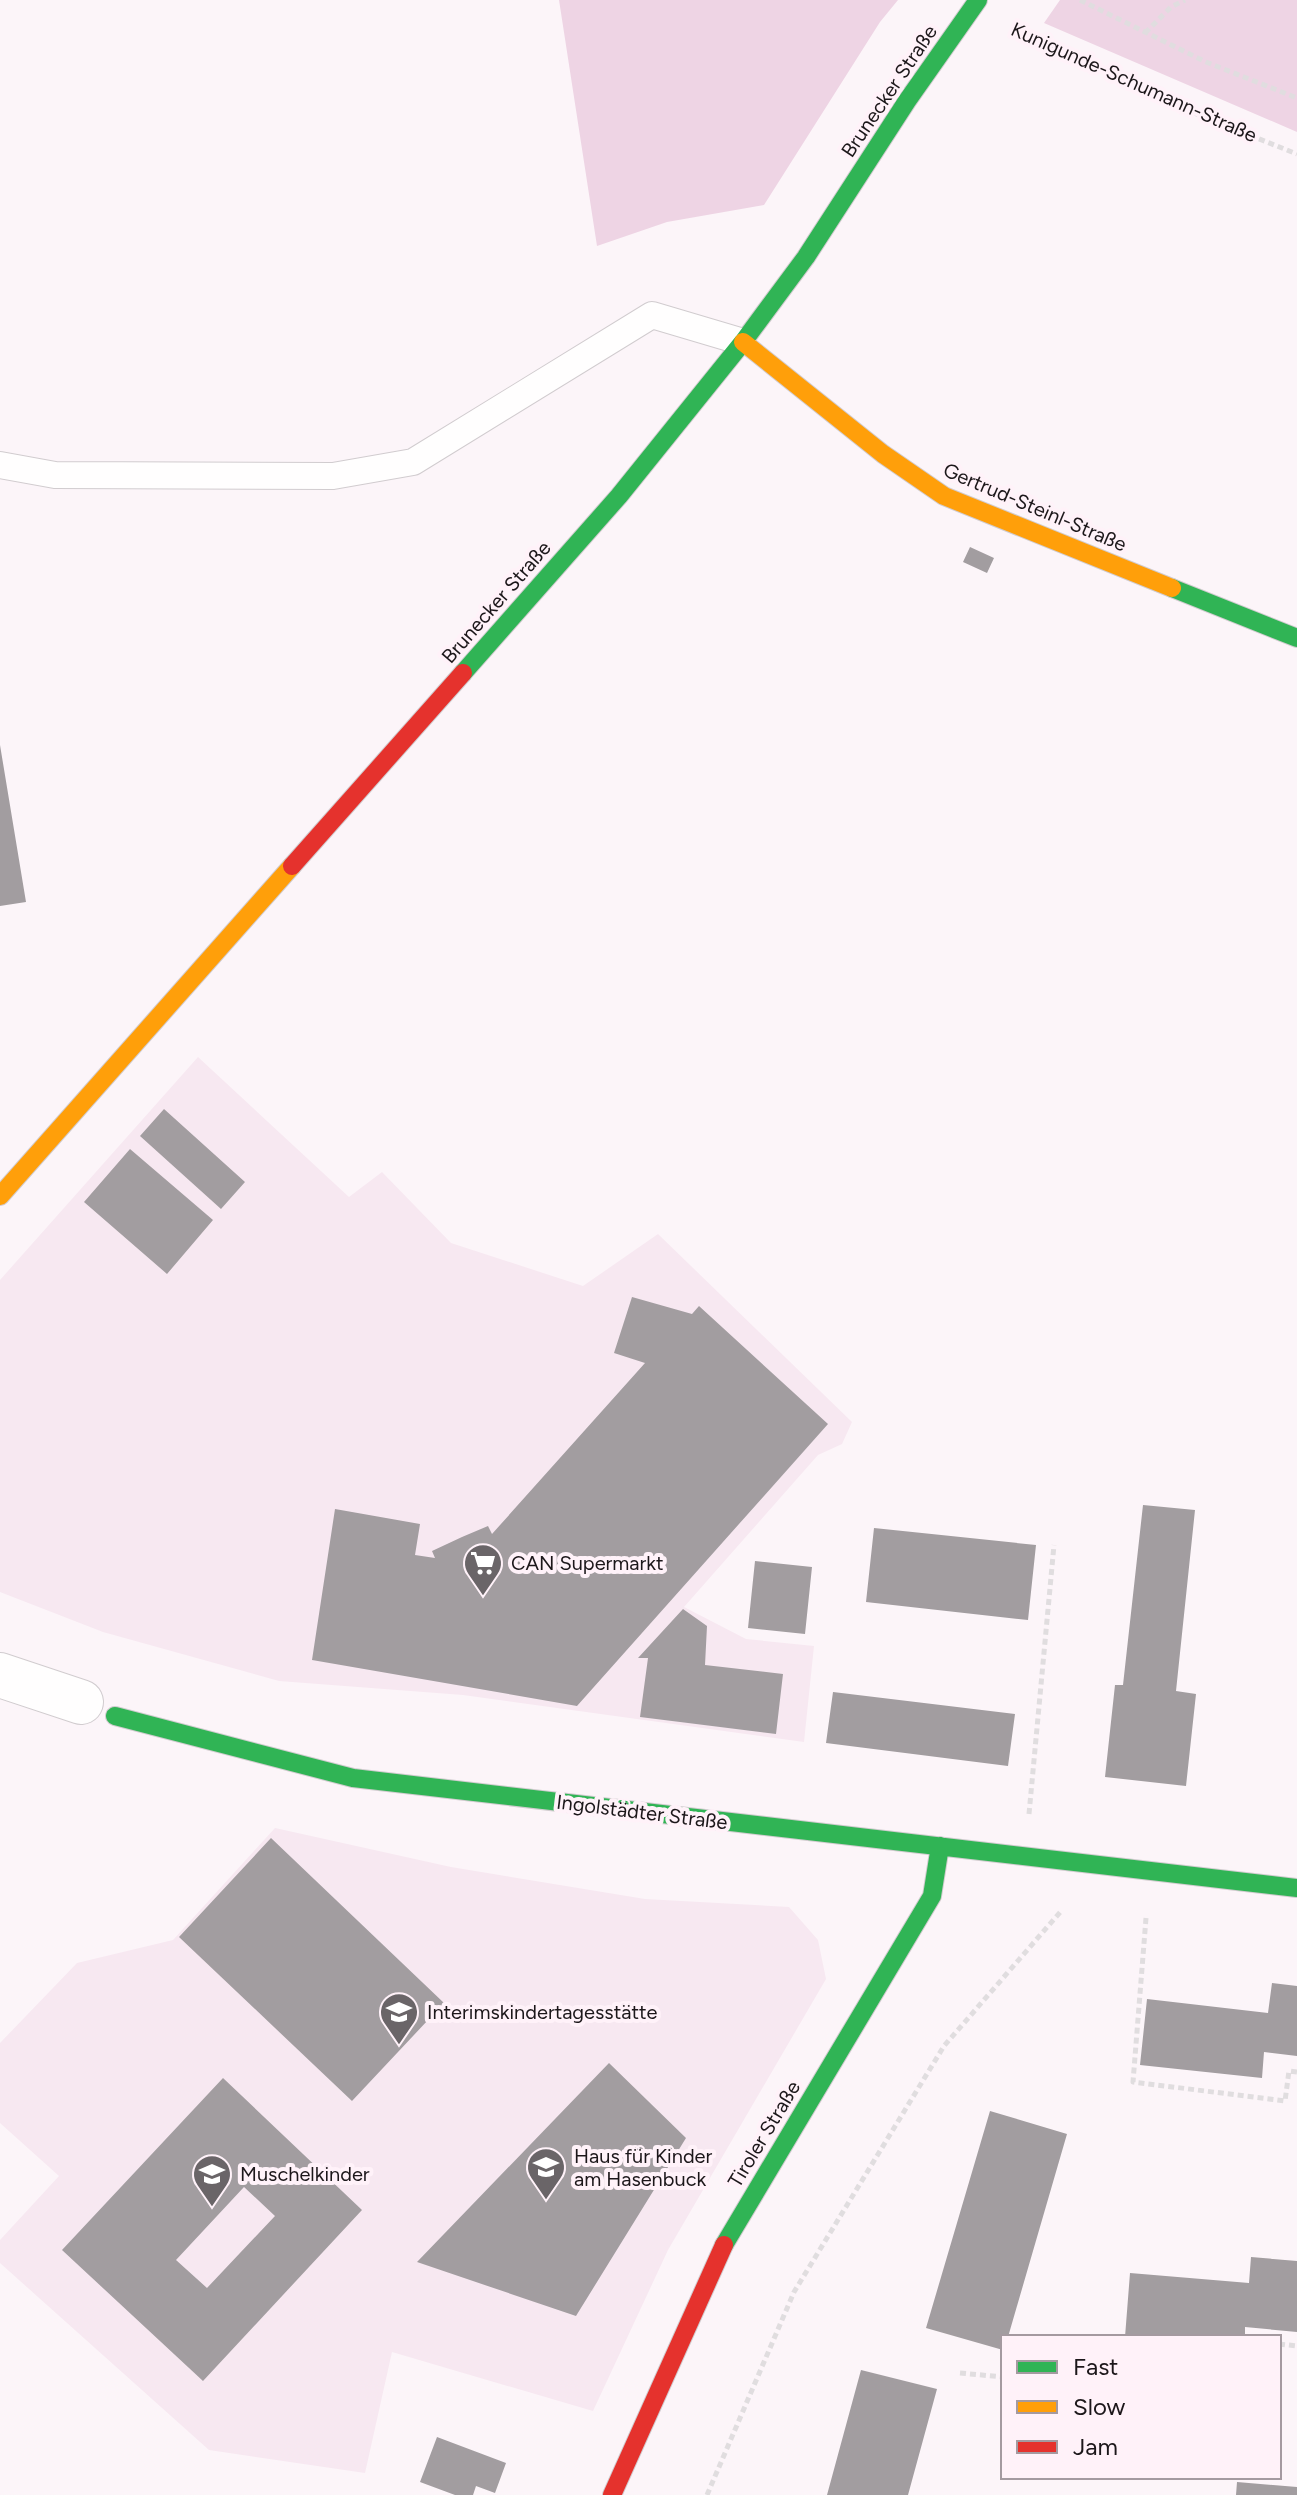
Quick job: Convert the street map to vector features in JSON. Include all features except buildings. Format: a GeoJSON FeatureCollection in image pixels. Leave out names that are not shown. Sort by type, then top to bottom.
{"type":"FeatureCollection","features":[{"type":"Feature","properties":{"kind":"street","name":"Brunecker Straße"},"geometry":{"type":"LineString","coordinates":[[0,1196],[619,496],[743,342],[806,257],[907,101],[975,4]]}},
{"type":"Feature","properties":{"kind":"street","name":"Gertrud-Steinl-Straße"},"geometry":{"type":"LineString","coordinates":[[743,342],[883,454],[944,496],[1297,638]]}},
{"type":"Feature","properties":{"kind":"street","name":"Ingolstädter Straße"},"geometry":{"type":"LineString","coordinates":[[0,1675],[139,1724],[353,1778],[1297,1888]]}},
{"type":"Feature","properties":{"kind":"street","name":"Tiroler Straße"},"geometry":{"type":"LineString","coordinates":[[612,2495],[724,2244],[932,1896],[940,1846]]}},
{"type":"Feature","properties":{"kind":"lane"},"geometry":{"type":"LineString","coordinates":[[0,465],[55,475],[333,476],[360,472],[413,462],[652,315],[743,342]]}},
{"type":"Feature","properties":{"kind":"path"},"geometry":{"type":"LineString","coordinates":[[1080,0],[1206,62],[1297,98]]}},
{"type":"Feature","properties":{"kind":"path"},"geometry":{"type":"LineString","coordinates":[[1145,33],[1171,7],[1185,0]]}},
{"type":"Feature","properties":{"kind":"path","name":"Kunigunde-Schumann-Straße"},"geometry":{"type":"LineString","coordinates":[[975,4],[1179,107],[1297,154]]}},
{"type":"Feature","properties":{"kind":"path"},"geometry":{"type":"LineString","coordinates":[[1025,1856],[1054,1545]]}},
{"type":"Feature","properties":{"kind":"path"},"geometry":{"type":"LineString","coordinates":[[707,2495],[794,2292],[944,2046],[1062,1910]]}},
{"type":"Feature","properties":{"kind":"path"},"geometry":{"type":"LineString","coordinates":[[1146,1918],[1133,2082],[1285,2101],[1289,2071],[1297,2072]]}},
{"type":"Feature","properties":{"kind":"path"},"geometry":{"type":"LineString","coordinates":[[960,2373],[1001,2377]]}},
{"type":"Feature","properties":{"kind":"shaded area"},"geometry":{"type":"Polygon","coordinates":[[[559,0],[898,0],[880,22],[764,205],[667,222],[597,246],[559,0]]]}},
{"type":"Feature","properties":{"kind":"shaded area"},"geometry":{"type":"Polygon","coordinates":[[[1060,0],[1297,0],[1297,132],[1044,23],[1060,0]]]}},
{"type":"Feature","properties":{"kind":"shaded area"},"geometry":{"type":"Polygon","coordinates":[[[198,1057],[349,1197],[382,1172],[451,1243],[583,1286],[658,1234],[852,1422],[842,1444],[818,1455],[684,1607],[746,1639],[814,1646],[804,1742],[463,1695],[279,1681],[103,1632],[0,1592],[0,1280],[198,1057]]]}},
{"type":"Feature","properties":{"kind":"shaded area"},"geometry":{"type":"Polygon","coordinates":[[[275,1828],[451,1867],[645,1899],[789,1907],[818,1940],[826,1979],[668,2250],[593,2411],[392,2352],[365,2473],[209,2450],[0,2263],[0,2240],[59,2176],[0,2123],[0,2043],[77,1963],[173,1940],[275,1828]]]}},
{"type":"Feature","properties":{"kind":"traffic: fast"},"geometry":{"type":"LineString","coordinates":[[463,673],[619,496],[743,342],[806,257],[907,101],[978,0]]}},
{"type":"Feature","properties":{"kind":"traffic: fast"},"geometry":{"type":"LineString","coordinates":[[1172,588],[1297,638]]}},
{"type":"Feature","properties":{"kind":"traffic: fast"},"geometry":{"type":"LineString","coordinates":[[115,1716],[353,1778],[1297,1888]]}},
{"type":"Feature","properties":{"kind":"traffic: fast"},"geometry":{"type":"LineString","coordinates":[[724,2245],[932,1896],[940,1846]]}},
{"type":"Feature","properties":{"kind":"traffic: slow"},"geometry":{"type":"LineString","coordinates":[[743,342],[883,454],[944,496],[1172,588]]}},
{"type":"Feature","properties":{"kind":"traffic: slow"},"geometry":{"type":"LineString","coordinates":[[0,1196],[292,866]]}},
{"type":"Feature","properties":{"kind":"traffic: jam"},"geometry":{"type":"LineString","coordinates":[[292,866],[463,673]]}},
{"type":"Feature","properties":{"kind":"traffic: jam"},"geometry":{"type":"LineString","coordinates":[[612,2495],[724,2245]]}},
{"type":"Feature","properties":{"kind":"place","name":"CAN Supermarkt"},"geometry":{"type":"Point","coordinates":[483,1597]}},
{"type":"Feature","properties":{"kind":"place","name":"Interimskindertagesstätte"},"geometry":{"type":"Point","coordinates":[399,2046]}},
{"type":"Feature","properties":{"kind":"place","name":"Haus für Kinder am Hasenbuck"},"geometry":{"type":"Point","coordinates":[546,2201]}},
{"type":"Feature","properties":{"kind":"place","name":"Muschelkinder"},"geometry":{"type":"Point","coordinates":[212,2208]}}]}
